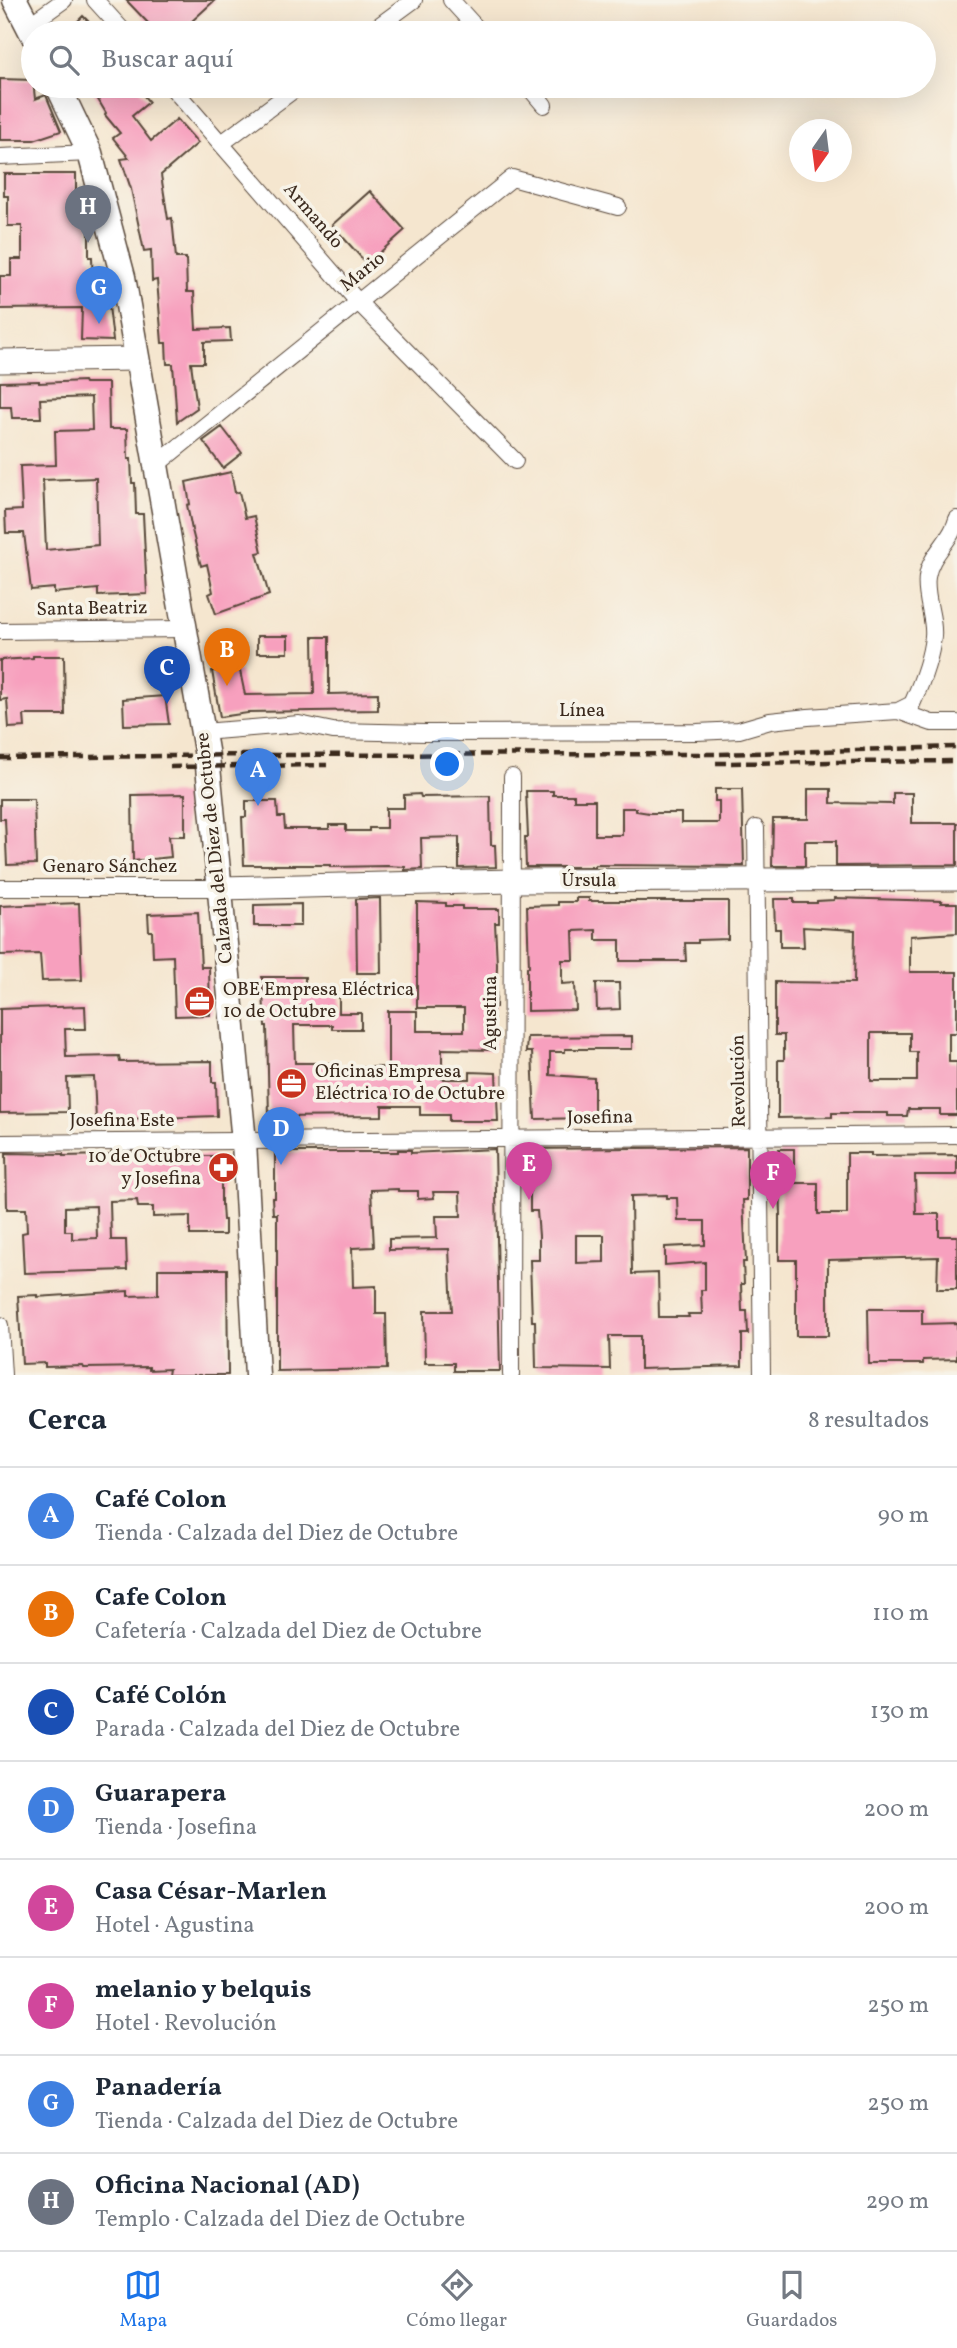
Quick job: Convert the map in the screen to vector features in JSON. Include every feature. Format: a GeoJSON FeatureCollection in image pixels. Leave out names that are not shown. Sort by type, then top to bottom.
{"type":"FeatureCollection","features":[{"type":"Feature","properties":{"kind":"main road"},"geometry":{"type":"LineString","coordinates":[[15,0],[26,21]]}},
{"type":"Feature","properties":{"kind":"main road","name":"Calzada del Diez de Octubre"},"geometry":{"type":"LineString","coordinates":[[64,98],[90,153],[123,277],[203,732],[244,1142],[257,1375]]}},
{"type":"Feature","properties":{"kind":"street"},"geometry":{"type":"LineString","coordinates":[[41,21],[64,0]]}},
{"type":"Feature","properties":{"kind":"street"},"geometry":{"type":"LineString","coordinates":[[95,0],[114,21]]}},
{"type":"Feature","properties":{"kind":"street"},"geometry":{"type":"LineString","coordinates":[[385,21],[414,0]]}},
{"type":"Feature","properties":{"kind":"street"},"geometry":{"type":"LineString","coordinates":[[451,0],[470,21]]}},
{"type":"Feature","properties":{"kind":"street","name":"Armando"},"geometry":{"type":"LineString","coordinates":[[182,98],[359,303],[515,461]]}},
{"type":"Feature","properties":{"kind":"street"},"geometry":{"type":"LineString","coordinates":[[222,143],[283,98]]}},
{"type":"Feature","properties":{"kind":"street"},"geometry":{"type":"LineString","coordinates":[[538,98],[544,105]]}},
{"type":"Feature","properties":{"kind":"street"},"geometry":{"type":"LineString","coordinates":[[0,157],[90,153]]}},
{"type":"Feature","properties":{"kind":"street","name":"Mario"},"geometry":{"type":"LineString","coordinates":[[155,466],[512,178],[618,206]]}},
{"type":"Feature","properties":{"kind":"street"},"geometry":{"type":"LineString","coordinates":[[0,361],[137,359]]}},
{"type":"Feature","properties":{"kind":"street"},"geometry":{"type":"LineString","coordinates":[[898,710],[912,704],[921,683],[934,635],[927,578],[931,561],[954,530],[957,519]]}},
{"type":"Feature","properties":{"kind":"street","name":"Santa Beatriz"},"geometry":{"type":"LineString","coordinates":[[0,631],[185,629]]}},
{"type":"Feature","properties":{"kind":"street","name":"Línea"},"geometry":{"type":"LineString","coordinates":[[203,732],[299,724],[333,731],[426,733],[696,732],[739,730],[770,721],[898,710],[932,723],[957,723]]}},
{"type":"Feature","properties":{"kind":"street","name":"Agustina"},"geometry":{"type":"LineString","coordinates":[[512,777],[512,1375]]}},
{"type":"Feature","properties":{"kind":"street","name":"Revolución"},"geometry":{"type":"LineString","coordinates":[[756,828],[762,1375]]}},
{"type":"Feature","properties":{"kind":"street","name":"Úrsula"},"geometry":{"type":"LineString","coordinates":[[220,888],[512,881],[957,879]]}},
{"type":"Feature","properties":{"kind":"street","name":"Genaro Sánchez"},"geometry":{"type":"LineString","coordinates":[[0,888],[220,888]]}},
{"type":"Feature","properties":{"kind":"street","name":"Josefina"},"geometry":{"type":"LineString","coordinates":[[244,1142],[957,1135]]}},
{"type":"Feature","properties":{"kind":"street","name":"Josefina Este"},"geometry":{"type":"LineString","coordinates":[[0,1143],[244,1142]]}},
{"type":"Feature","properties":{"kind":"street"},"geometry":{"type":"LineString","coordinates":[[0,1325],[4,1375]]}},
{"type":"Feature","properties":{"kind":"building"},"geometry":{"type":"Polygon","coordinates":[[[126,0],[215,0],[192,21],[146,21],[126,0]]]}},
{"type":"Feature","properties":{"kind":"building"},"geometry":{"type":"Polygon","coordinates":[[[0,79],[21,80],[21,98],[47,98],[61,131],[34,140],[0,140],[0,79]]]}},
{"type":"Feature","properties":{"kind":"building"},"geometry":{"type":"Polygon","coordinates":[[[97,98],[146,98],[149,102],[132,116],[151,141],[177,119],[198,143],[161,175],[168,219],[172,218],[176,258],[186,258],[187,292],[194,292],[196,329],[230,328],[231,341],[204,342],[204,363],[191,363],[197,408],[177,422],[173,364],[167,364],[166,343],[162,343],[157,280],[152,281],[151,250],[144,251],[131,189],[121,159],[129,158],[113,138],[120,133],[97,98]]]}},
{"type":"Feature","properties":{"kind":"building"},"geometry":{"type":"Polygon","coordinates":[[[4,174],[76,174],[76,201],[87,201],[89,207],[89,257],[92,257],[93,288],[107,288],[113,341],[81,340],[82,308],[0,309],[0,276],[11,276],[11,259],[22,259],[22,226],[8,226],[8,196],[4,196],[4,174]]]}},
{"type":"Feature","properties":{"kind":"building"},"geometry":{"type":"Polygon","coordinates":[[[370,191],[405,230],[367,264],[332,225],[370,191]]]}},
{"type":"Feature","properties":{"kind":"building"},"geometry":{"type":"Polygon","coordinates":[[[0,382],[108,383],[109,429],[127,429],[128,459],[131,459],[132,483],[135,483],[136,514],[143,514],[147,594],[98,596],[98,589],[54,593],[54,588],[31,590],[24,533],[6,533],[5,511],[22,510],[20,466],[56,465],[55,431],[92,430],[91,397],[40,399],[41,418],[12,418],[11,407],[0,407],[0,382]],[[96,478],[43,480],[46,550],[98,545],[96,478]]]}},
{"type":"Feature","properties":{"kind":"building"},"geometry":{"type":"Polygon","coordinates":[[[222,427],[242,453],[223,468],[203,441],[222,427]]]}},
{"type":"Feature","properties":{"kind":"building"},"geometry":{"type":"Polygon","coordinates":[[[231,472],[235,493],[239,492],[245,518],[254,516],[262,552],[257,553],[269,595],[216,614],[209,594],[213,592],[207,564],[201,566],[192,530],[186,482],[231,472]]]}},
{"type":"Feature","properties":{"kind":"building"},"geometry":{"type":"Polygon","coordinates":[[[257,636],[288,636],[288,653],[257,653],[257,636]]]}},
{"type":"Feature","properties":{"kind":"building"},"geometry":{"type":"Polygon","coordinates":[[[313,637],[329,637],[329,694],[378,693],[378,710],[248,712],[220,717],[212,671],[219,671],[213,641],[227,638],[233,671],[240,671],[245,695],[314,694],[313,637]]]}},
{"type":"Feature","properties":{"kind":"building"},"geometry":{"type":"Polygon","coordinates":[[[64,656],[65,715],[24,715],[25,727],[9,728],[7,699],[0,700],[0,660],[64,656]]]}},
{"type":"Feature","properties":{"kind":"building"},"geometry":{"type":"Polygon","coordinates":[[[165,696],[169,724],[124,725],[123,699],[165,696]]]}},
{"type":"Feature","properties":{"kind":"building"},"geometry":{"type":"Polygon","coordinates":[[[715,789],[742,789],[744,866],[526,867],[526,791],[553,791],[553,795],[574,795],[574,800],[595,800],[595,835],[622,835],[622,808],[636,808],[636,811],[649,813],[681,813],[681,823],[719,823],[719,801],[715,801],[715,789]]]}},
{"type":"Feature","properties":{"kind":"building"},"geometry":{"type":"Polygon","coordinates":[[[808,789],[831,789],[831,803],[893,804],[893,793],[912,793],[912,823],[957,823],[957,865],[836,866],[836,841],[805,841],[805,866],[772,866],[773,819],[808,819],[808,789]]]}},
{"type":"Feature","properties":{"kind":"building"},"geometry":{"type":"Polygon","coordinates":[[[185,794],[185,836],[169,836],[171,857],[133,861],[132,795],[185,794]]]}},
{"type":"Feature","properties":{"kind":"building"},"geometry":{"type":"Polygon","coordinates":[[[420,794],[421,797],[490,796],[491,845],[495,845],[496,867],[459,868],[459,837],[421,838],[422,869],[405,870],[405,867],[387,866],[244,865],[242,817],[246,817],[246,801],[277,801],[278,817],[284,817],[285,829],[329,829],[329,825],[346,825],[346,831],[369,831],[369,828],[386,828],[386,808],[404,808],[404,795],[420,794]]]}},
{"type":"Feature","properties":{"kind":"building"},"geometry":{"type":"Polygon","coordinates":[[[0,799],[34,799],[36,864],[7,865],[5,819],[0,819],[0,799]]]}},
{"type":"Feature","properties":{"kind":"building"},"geometry":{"type":"Polygon","coordinates":[[[380,898],[381,973],[357,973],[356,899],[380,898]]]}},
{"type":"Feature","properties":{"kind":"building"},"geometry":{"type":"Polygon","coordinates":[[[576,898],[589,898],[589,901],[728,901],[728,939],[685,943],[686,961],[620,961],[620,940],[596,940],[596,930],[573,931],[574,960],[562,960],[562,984],[575,983],[576,1010],[527,1011],[527,906],[558,905],[558,902],[576,902],[576,898]]]}},
{"type":"Feature","properties":{"kind":"building"},"geometry":{"type":"Polygon","coordinates":[[[774,899],[794,899],[794,903],[834,900],[957,903],[957,933],[910,936],[910,972],[957,972],[957,1033],[949,1033],[949,1062],[957,1062],[957,1115],[940,1115],[940,1109],[908,1109],[907,1116],[888,1116],[888,1113],[832,1113],[832,1117],[778,1118],[778,1060],[784,1060],[784,1035],[775,1035],[775,982],[854,983],[855,930],[803,927],[804,947],[780,947],[780,929],[775,929],[774,899]],[[871,1033],[871,1081],[917,1081],[917,1052],[910,1052],[910,1033],[871,1033]]]}},
{"type":"Feature","properties":{"kind":"building"},"geometry":{"type":"Polygon","coordinates":[[[417,902],[446,903],[446,906],[462,906],[462,909],[499,909],[499,923],[495,923],[497,964],[496,1007],[493,1007],[494,1050],[442,1049],[442,1079],[470,1079],[470,1072],[496,1073],[498,1121],[449,1121],[449,1115],[420,1115],[420,1106],[382,1106],[382,1116],[269,1117],[267,1026],[262,977],[305,977],[305,994],[339,994],[339,1013],[361,1013],[361,1029],[332,1029],[332,1025],[294,1025],[295,1063],[337,1063],[337,1068],[388,1067],[388,1011],[417,1011],[417,1031],[464,1031],[464,1008],[417,1008],[417,902]]]}},
{"type":"Feature","properties":{"kind":"building"},"geometry":{"type":"Polygon","coordinates":[[[79,903],[82,980],[42,981],[40,954],[0,955],[0,906],[79,903]]]}},
{"type":"Feature","properties":{"kind":"building"},"geometry":{"type":"Polygon","coordinates":[[[301,904],[301,926],[254,926],[254,905],[301,904]]]}},
{"type":"Feature","properties":{"kind":"building"},"geometry":{"type":"Polygon","coordinates":[[[198,912],[201,967],[209,967],[210,1015],[175,1016],[173,956],[153,957],[148,914],[198,912]]]}},
{"type":"Feature","properties":{"kind":"building"},"geometry":{"type":"Polygon","coordinates":[[[596,983],[619,983],[620,1009],[597,1010],[596,983]]]}},
{"type":"Feature","properties":{"kind":"building"},"geometry":{"type":"Polygon","coordinates":[[[85,1006],[86,1029],[65,1029],[66,1057],[119,1056],[120,1062],[212,1061],[217,1116],[96,1120],[94,1077],[67,1078],[68,1112],[0,1113],[0,1009],[85,1006]]]}},
{"type":"Feature","properties":{"kind":"building"},"geometry":{"type":"Polygon","coordinates":[[[632,1036],[632,1049],[565,1049],[565,1052],[550,1052],[550,1075],[594,1078],[594,1118],[535,1119],[532,1052],[526,1052],[527,1037],[632,1036]]]}},
{"type":"Feature","properties":{"kind":"building"},"geometry":{"type":"Polygon","coordinates":[[[747,1147],[747,1200],[743,1200],[746,1262],[743,1262],[744,1284],[741,1284],[742,1311],[747,1311],[748,1334],[742,1334],[742,1366],[640,1369],[640,1336],[609,1336],[610,1369],[536,1368],[530,1260],[539,1260],[539,1236],[537,1211],[530,1211],[526,1149],[747,1147]],[[667,1195],[631,1196],[632,1274],[658,1273],[659,1317],[702,1314],[701,1290],[705,1290],[705,1262],[665,1265],[665,1247],[705,1245],[705,1221],[678,1221],[677,1198],[667,1198],[667,1195]],[[576,1235],[576,1263],[604,1262],[604,1235],[576,1235]]]}},
{"type":"Feature","properties":{"kind":"building"},"geometry":{"type":"Polygon","coordinates":[[[495,1149],[500,1371],[454,1371],[454,1363],[425,1363],[424,1311],[452,1311],[449,1249],[389,1250],[389,1239],[437,1238],[436,1216],[461,1216],[460,1192],[433,1192],[434,1198],[418,1199],[418,1191],[398,1189],[371,1190],[374,1247],[352,1248],[353,1287],[376,1286],[376,1314],[386,1314],[387,1369],[277,1371],[277,1214],[273,1214],[272,1198],[275,1198],[275,1152],[411,1150],[411,1153],[495,1149]]]}},
{"type":"Feature","properties":{"kind":"building"},"geometry":{"type":"Polygon","coordinates":[[[779,1149],[794,1149],[794,1183],[818,1183],[818,1214],[847,1214],[847,1153],[871,1153],[871,1156],[957,1155],[957,1175],[915,1175],[916,1214],[939,1214],[939,1236],[957,1236],[957,1289],[937,1289],[938,1257],[828,1260],[828,1336],[796,1336],[796,1260],[779,1260],[779,1149]]]}},
{"type":"Feature","properties":{"kind":"building"},"geometry":{"type":"Polygon","coordinates":[[[160,1152],[160,1156],[218,1156],[218,1180],[221,1180],[225,1235],[190,1235],[190,1216],[153,1217],[153,1207],[138,1207],[137,1200],[110,1201],[111,1240],[126,1240],[127,1270],[24,1273],[22,1233],[27,1232],[26,1209],[7,1209],[6,1153],[63,1156],[160,1152]],[[96,1206],[65,1207],[65,1231],[72,1231],[72,1239],[97,1238],[96,1206]]]}},
{"type":"Feature","properties":{"kind":"building"},"geometry":{"type":"Polygon","coordinates":[[[158,1269],[227,1269],[228,1375],[168,1375],[169,1369],[149,1370],[149,1367],[84,1368],[45,1367],[45,1363],[22,1364],[18,1296],[128,1291],[128,1296],[158,1295],[158,1269]]]}},
{"type":"Feature","properties":{"kind":"building"},"geometry":{"type":"Polygon","coordinates":[[[868,1309],[922,1309],[922,1324],[957,1323],[957,1359],[923,1360],[923,1364],[869,1364],[868,1309]]]}},
{"type":"Feature","properties":{"kind":"railway"},"geometry":{"type":"LineString","coordinates":[[0,758],[719,754],[957,747]]}},
{"type":"Feature","properties":{"kind":"railway"},"geometry":{"type":"LineString","coordinates":[[716,763],[957,761]]}},
{"type":"Feature","properties":{"kind":"railway"},"geometry":{"type":"LineString","coordinates":[[170,767],[327,765]]}},
{"type":"Feature","properties":{"kind":"place","name":"Oficina Nacional (AD)"},"geometry":{"type":"Point","coordinates":[88,243]}},
{"type":"Feature","properties":{"kind":"place","name":"Panadería"},"geometry":{"type":"Point","coordinates":[99,324]}},
{"type":"Feature","properties":{"kind":"place","name":"Cafe Colon"},"geometry":{"type":"Point","coordinates":[227,686]}},
{"type":"Feature","properties":{"kind":"place","name":"Café Colón"},"geometry":{"type":"Point","coordinates":[167,704]}},
{"type":"Feature","properties":{"kind":"place","name":"Café Colon"},"geometry":{"type":"Point","coordinates":[258,806]}},
{"type":"Feature","properties":{"kind":"place","name":"OBE Empresa Eléctrica 10 de Octubre"},"geometry":{"type":"Point","coordinates":[200,1001]}},
{"type":"Feature","properties":{"kind":"place","name":"Oficinas Empresa Eléctrica 10 de Octubre"},"geometry":{"type":"Point","coordinates":[292,1083]}},
{"type":"Feature","properties":{"kind":"place","name":"Guarapera"},"geometry":{"type":"Point","coordinates":[281,1165]}},
{"type":"Feature","properties":{"kind":"place","name":"10 de Octubre y Josefina"},"geometry":{"type":"Point","coordinates":[224,1168]}},
{"type":"Feature","properties":{"kind":"place","name":"Casa César-Marlen"},"geometry":{"type":"Point","coordinates":[529,1200]}},
{"type":"Feature","properties":{"kind":"place","name":"melanio y belquis"},"geometry":{"type":"Point","coordinates":[773,1209]}}]}
